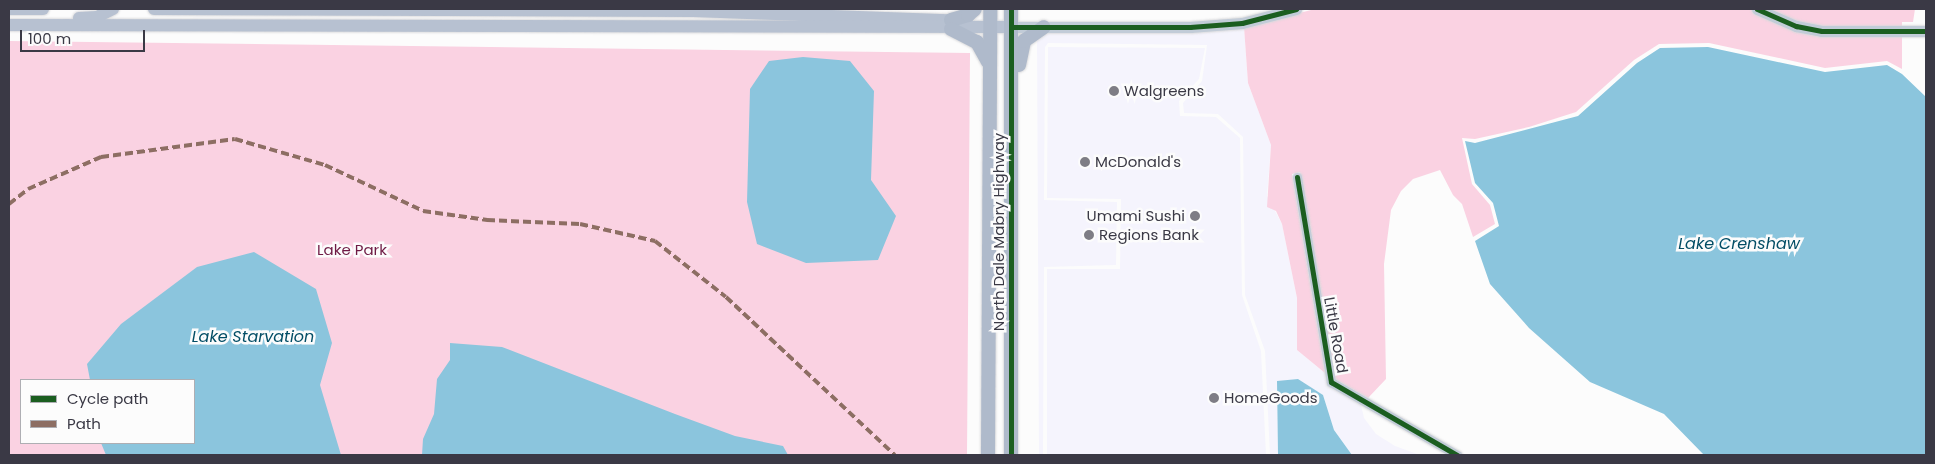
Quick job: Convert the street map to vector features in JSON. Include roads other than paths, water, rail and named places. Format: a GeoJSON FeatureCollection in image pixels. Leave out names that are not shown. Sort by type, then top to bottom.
{"type":"FeatureCollection","features":[{"type":"Feature","properties":{"kind":"main road"},"geometry":{"type":"LineString","coordinates":[[9,9],[43,9]]}},
{"type":"Feature","properties":{"kind":"main road"},"geometry":{"type":"LineString","coordinates":[[9,18],[87,18],[108,14],[113,9]]}},
{"type":"Feature","properties":{"kind":"main road"},"geometry":{"type":"LineString","coordinates":[[154,9],[693,11],[1010,27]]}},
{"type":"Feature","properties":{"kind":"main road"},"geometry":{"type":"LineString","coordinates":[[9,25],[504,27],[951,25],[975,9]]}},
{"type":"Feature","properties":{"kind":"main road","name":"North Dale Mabry Highway"},"geometry":{"type":"LineString","coordinates":[[988,455],[990,9]]}},
{"type":"Feature","properties":{"kind":"main road","name":"North Dale Mabry Highway"},"geometry":{"type":"LineString","coordinates":[[1011,9],[1011,455]]}},
{"type":"Feature","properties":{"kind":"main road"},"geometry":{"type":"LineString","coordinates":[[504,27],[570,20],[681,19],[693,11]]}},
{"type":"Feature","properties":{"kind":"main road"},"geometry":{"type":"LineString","coordinates":[[951,25],[977,42],[990,65]]}},
{"type":"Feature","properties":{"kind":"main road"},"geometry":{"type":"LineString","coordinates":[[1016,455],[1019,56],[1024,41],[1044,27]]}},
{"type":"Feature","properties":{"kind":"main road"},"geometry":{"type":"LineString","coordinates":[[988,387],[996,407],[996,455]]}},
{"type":"Feature","properties":{"kind":"street"},"geometry":{"type":"LineString","coordinates":[[331,9],[332,26]]}},
{"type":"Feature","properties":{"kind":"street"},"geometry":{"type":"LineString","coordinates":[[1010,27],[1190,27],[1242,23],[1296,9]]}},
{"type":"Feature","properties":{"kind":"street"},"geometry":{"type":"LineString","coordinates":[[1758,9],[1796,26],[1822,31],[1926,31]]}},
{"type":"Feature","properties":{"kind":"street","name":"Little Road"},"geometry":{"type":"LineString","coordinates":[[1297,177],[1331,382],[1457,455]]}},
{"type":"Feature","properties":{"kind":"water","name":"Lake Crenshaw"},"geometry":{"type":"Polygon","coordinates":[[[1708,47],[1825,72],[1887,65],[1902,74],[1926,97],[1926,455],[1704,455],[1664,414],[1590,382],[1529,328],[1490,284],[1475,241],[1499,226],[1493,203],[1475,183],[1465,141],[1475,143],[1578,116],[1637,63],[1660,48],[1708,47]]]}},
{"type":"Feature","properties":{"kind":"water"},"geometry":{"type":"Polygon","coordinates":[[[803,57],[850,61],[874,91],[871,180],[896,216],[878,260],[806,263],[757,244],[747,202],[750,89],[769,61],[803,57]]]}},
{"type":"Feature","properties":{"kind":"water","name":"Lake Starvation"},"geometry":{"type":"Polygon","coordinates":[[[254,252],[316,289],[332,343],[320,385],[341,455],[106,455],[101,444],[195,444],[195,379],[90,379],[87,364],[121,324],[197,267],[254,252]]]}},
{"type":"Feature","properties":{"kind":"water"},"geometry":{"type":"Polygon","coordinates":[[[450,343],[502,347],[735,436],[783,446],[788,455],[422,455],[423,439],[434,414],[437,379],[450,360],[450,343]]]}},
{"type":"Feature","properties":{"kind":"water"},"geometry":{"type":"Polygon","coordinates":[[[1298,379],[1323,395],[1334,430],[1352,455],[1278,455],[1277,381],[1298,379]]]}},
{"type":"Feature","properties":{"kind":"place","name":"Walgreens"},"geometry":{"type":"Point","coordinates":[1114,91]}},
{"type":"Feature","properties":{"kind":"place","name":"McDonald's"},"geometry":{"type":"Point","coordinates":[1085,162]}},
{"type":"Feature","properties":{"kind":"place","name":"Umami Sushi"},"geometry":{"type":"Point","coordinates":[1195,216]}},
{"type":"Feature","properties":{"kind":"place","name":"Regions Bank"},"geometry":{"type":"Point","coordinates":[1089,235]}},
{"type":"Feature","properties":{"kind":"place","name":"HomeGoods"},"geometry":{"type":"Point","coordinates":[1214,398]}},
{"type":"Feature","properties":{"kind":"park label","name":"Lake Park"},"geometry":{"type":"Point","coordinates":[352,250]}}]}
